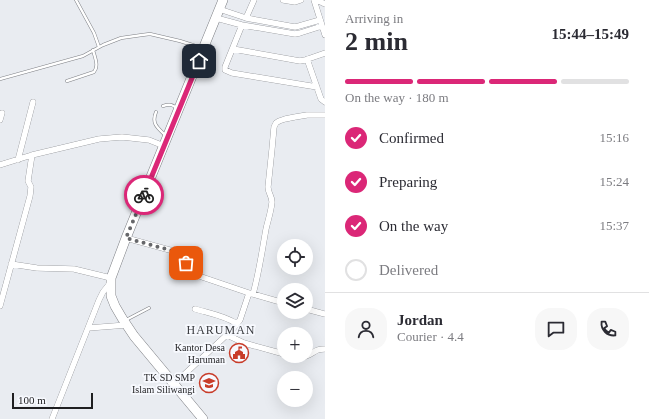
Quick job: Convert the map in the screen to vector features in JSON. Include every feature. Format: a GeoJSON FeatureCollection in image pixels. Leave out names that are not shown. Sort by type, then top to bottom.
{"type":"FeatureCollection","features":[{"type":"Feature","properties":{"kind":"main road"},"geometry":{"type":"LineString","coordinates":[[204,419],[134,336],[115,306],[111,296],[111,280],[126,238],[223,0]]}},
{"type":"Feature","properties":{"kind":"street"},"geometry":{"type":"LineString","coordinates":[[246,18],[254,0]]}},
{"type":"Feature","properties":{"kind":"street"},"geometry":{"type":"LineString","coordinates":[[283,0],[295,2],[301,0]]}},
{"type":"Feature","properties":{"kind":"street"},"geometry":{"type":"LineString","coordinates":[[316,0],[325,4]]}},
{"type":"Feature","properties":{"kind":"street"},"geometry":{"type":"LineString","coordinates":[[316,0],[325,35]]}},
{"type":"Feature","properties":{"kind":"street"},"geometry":{"type":"LineString","coordinates":[[218,14],[295,27],[320,20]]}},
{"type":"Feature","properties":{"kind":"street"},"geometry":{"type":"LineString","coordinates":[[218,14],[242,25],[295,34],[322,26]]}},
{"type":"Feature","properties":{"kind":"street"},"geometry":{"type":"LineString","coordinates":[[242,25],[225,69],[226,71],[317,87]]}},
{"type":"Feature","properties":{"kind":"street"},"geometry":{"type":"LineString","coordinates":[[233,48],[300,61],[325,53]]}},
{"type":"Feature","properties":{"kind":"street"},"geometry":{"type":"LineString","coordinates":[[307,59],[322,99],[325,102]]}},
{"type":"Feature","properties":{"kind":"street"},"geometry":{"type":"LineString","coordinates":[[18,160],[33,102]]}},
{"type":"Feature","properties":{"kind":"street"},"geometry":{"type":"LineString","coordinates":[[0,120],[2,113]]}},
{"type":"Feature","properties":{"kind":"street"},"geometry":{"type":"LineString","coordinates":[[174,384],[237,324],[258,276],[272,203],[268,187],[274,126],[279,121],[285,119],[307,115],[325,115]]}},
{"type":"Feature","properties":{"kind":"street"},"geometry":{"type":"LineString","coordinates":[[0,165],[32,155],[99,139],[122,137],[166,142]]}},
{"type":"Feature","properties":{"kind":"street"},"geometry":{"type":"LineString","coordinates":[[0,306],[30,196],[31,187],[28,181],[32,155]]}},
{"type":"Feature","properties":{"kind":"street"},"geometry":{"type":"LineString","coordinates":[[126,238],[177,252],[196,275],[277,301]]}},
{"type":"Feature","properties":{"kind":"street"},"geometry":{"type":"LineString","coordinates":[[11,264],[37,268],[74,269],[111,280],[99,300],[52,419]]}},
{"type":"Feature","properties":{"kind":"street"},"geometry":{"type":"LineString","coordinates":[[194,309],[233,321],[237,324]]}},
{"type":"Feature","properties":{"kind":"street"},"geometry":{"type":"LineString","coordinates":[[313,311],[325,314]]}},
{"type":"Feature","properties":{"kind":"street"},"geometry":{"type":"LineString","coordinates":[[88,328],[126,323]]}},
{"type":"Feature","properties":{"kind":"street"},"geometry":{"type":"LineString","coordinates":[[227,335],[244,343],[277,352]]}},
{"type":"Feature","properties":{"kind":"street"},"geometry":{"type":"LineString","coordinates":[[313,353],[319,349],[325,349]]}},
{"type":"Feature","properties":{"kind":"lane"},"geometry":{"type":"LineString","coordinates":[[78,1],[94,33],[99,47]]}},
{"type":"Feature","properties":{"kind":"lane"},"geometry":{"type":"LineString","coordinates":[[0,79],[83,56],[99,47],[121,38],[150,34],[204,48]]}},
{"type":"Feature","properties":{"kind":"lane"},"geometry":{"type":"LineString","coordinates":[[67,80],[94,72],[96,70],[97,64],[93,50]]}},
{"type":"Feature","properties":{"kind":"lane"},"geometry":{"type":"LineString","coordinates":[[163,106],[169,104],[178,110]]}},
{"type":"Feature","properties":{"kind":"lane"},"geometry":{"type":"LineString","coordinates":[[156,112],[154,121],[166,142]]}},
{"type":"Feature","properties":{"kind":"lane"},"geometry":{"type":"LineString","coordinates":[[126,323],[149,308]]}},
{"type":"Feature","properties":{"kind":"way so far"},"geometry":{"type":"LineString","coordinates":[[144,195],[126,238],[177,252],[186,263]]}},
{"type":"Feature","properties":{"kind":"place","name":"Kantor Desa Haruman"},"geometry":{"type":"Point","coordinates":[239,353]}},
{"type":"Feature","properties":{"kind":"place","name":"TK SD SMP Islam Siliwangi"},"geometry":{"type":"Point","coordinates":[209,383]}},
{"type":"Feature","properties":{"kind":"district","name":"HARUMAN"},"geometry":{"type":"Point","coordinates":[221,330]}},
{"type":"Feature","properties":{"kind":"route"},"geometry":{"type":"LineString","coordinates":[[144,195],[199,61]]}}]}
